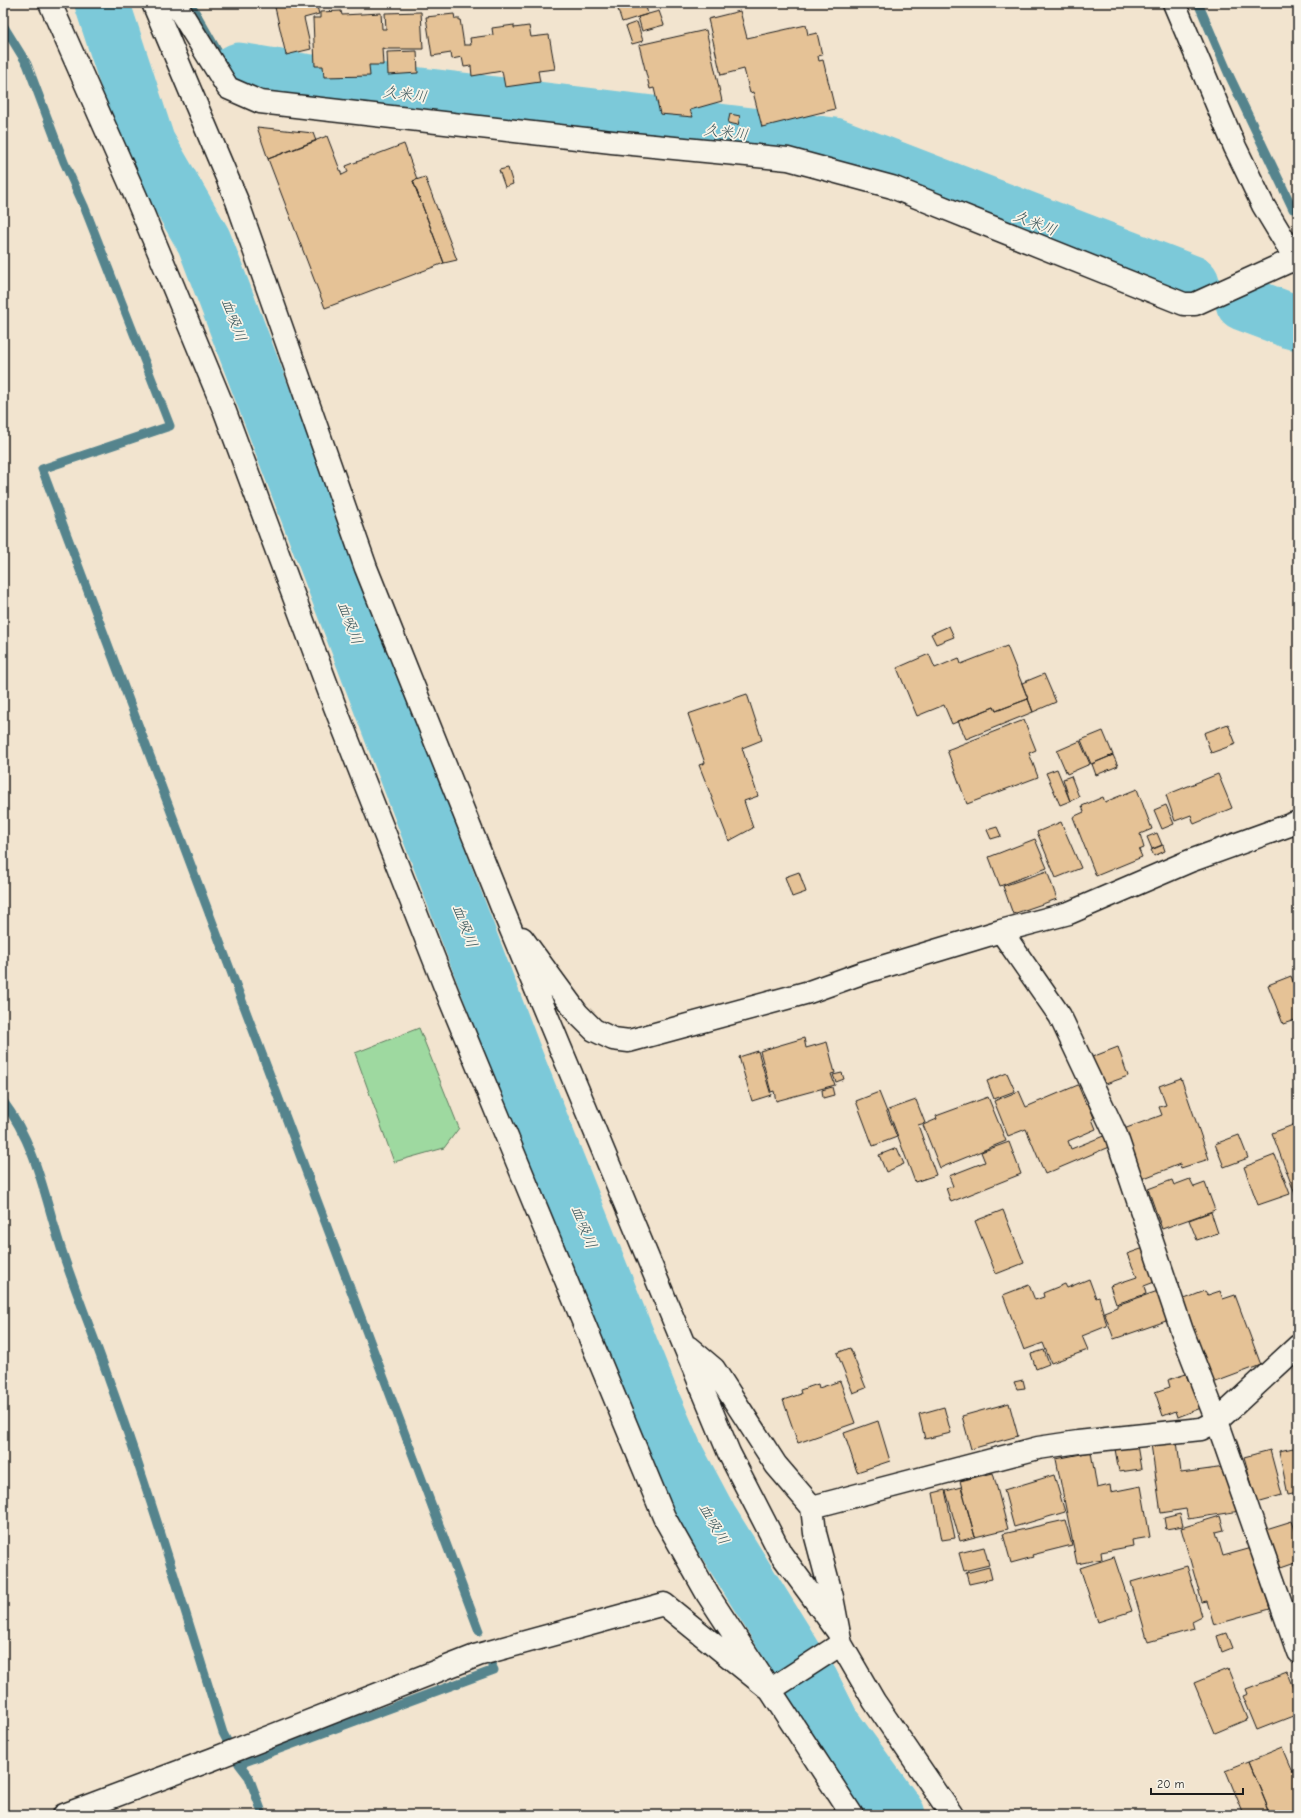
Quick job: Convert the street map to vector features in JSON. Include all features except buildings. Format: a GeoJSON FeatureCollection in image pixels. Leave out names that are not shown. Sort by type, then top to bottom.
{"type":"FeatureCollection","features":[{"type":"Feature","properties":{"kind":"street"},"geometry":{"type":"LineString","coordinates":[[50,3],[136,197],[224,409],[335,707],[448,997],[664,1517],[708,1595],[776,1686],[852,1815]]}},
{"type":"Feature","properties":{"kind":"street"},"geometry":{"type":"LineString","coordinates":[[153,3],[237,201],[366,568],[505,915],[729,1453],[781,1554],[874,1701],[952,1815]]}},
{"type":"Feature","properties":{"kind":"street"},"geometry":{"type":"LineString","coordinates":[[175,3],[228,88],[260,102],[605,141],[788,159],[892,187],[1184,304],[1196,304],[1296,261],[1263,206],[1235,147],[1174,3]]}},
{"type":"Feature","properties":{"kind":"street"},"geometry":{"type":"LineString","coordinates":[[505,915],[577,1013],[594,1030],[613,1039],[630,1041],[808,992],[862,973],[1001,931],[1069,913],[1190,862],[1298,822]]}},
{"type":"Feature","properties":{"kind":"street"},"geometry":{"type":"LineString","coordinates":[[1001,931],[1060,1016],[1116,1135],[1182,1331],[1217,1421],[1298,1652]]}},
{"type":"Feature","properties":{"kind":"street"},"geometry":{"type":"LineString","coordinates":[[684,1342],[698,1357],[714,1369],[776,1465],[812,1507],[815,1533],[837,1643]]}},
{"type":"Feature","properties":{"kind":"street"},"geometry":{"type":"LineString","coordinates":[[812,1507],[1038,1448],[1078,1442],[1201,1429],[1217,1421],[1298,1346]]}},
{"type":"Feature","properties":{"kind":"street"},"geometry":{"type":"LineString","coordinates":[[64,1815],[247,1746],[478,1655],[664,1604],[776,1686]]}},
{"type":"Feature","properties":{"kind":"street"},"geometry":{"type":"LineString","coordinates":[[776,1686],[837,1643]]}},
{"type":"Feature","properties":{"kind":"green space"},"geometry":{"type":"Polygon","coordinates":[[[419,1028],[459,1128],[444,1148],[394,1162],[355,1053],[419,1028]]]}},
{"type":"Feature","properties":{"kind":"waterway","name":"血吸川"},"geometry":{"type":"LineString","coordinates":[[102,3],[148,144],[204,241],[513,1052],[650,1395],[676,1455],[710,1519],[812,1683],[833,1725],[898,1815]]}},
{"type":"Feature","properties":{"kind":"waterway"},"geometry":{"type":"LineString","coordinates":[[190,3],[223,61],[240,65],[248,71]]}},
{"type":"Feature","properties":{"kind":"waterway"},"geometry":{"type":"LineString","coordinates":[[1198,3],[1229,75],[1293,209]]}},
{"type":"Feature","properties":{"kind":"waterway"},"geometry":{"type":"LineString","coordinates":[[3,25],[27,64],[64,162],[84,206],[170,426],[42,469],[479,1631]]}},
{"type":"Feature","properties":{"kind":"waterway","name":"久米川"},"geometry":{"type":"LineString","coordinates":[[239,70],[304,81],[834,145],[1192,283]]}},
{"type":"Feature","properties":{"kind":"waterway","name":"久米川"},"geometry":{"type":"LineString","coordinates":[[1243,303],[1293,322]]}},
{"type":"Feature","properties":{"kind":"waterway"},"geometry":{"type":"LineString","coordinates":[[3,1101],[25,1138],[40,1176],[64,1257],[104,1365],[168,1556],[223,1733],[239,1764],[249,1777],[263,1815]]}},
{"type":"Feature","properties":{"kind":"waterway"},"geometry":{"type":"LineString","coordinates":[[239,1764],[494,1670],[492,1666]]}}]}
